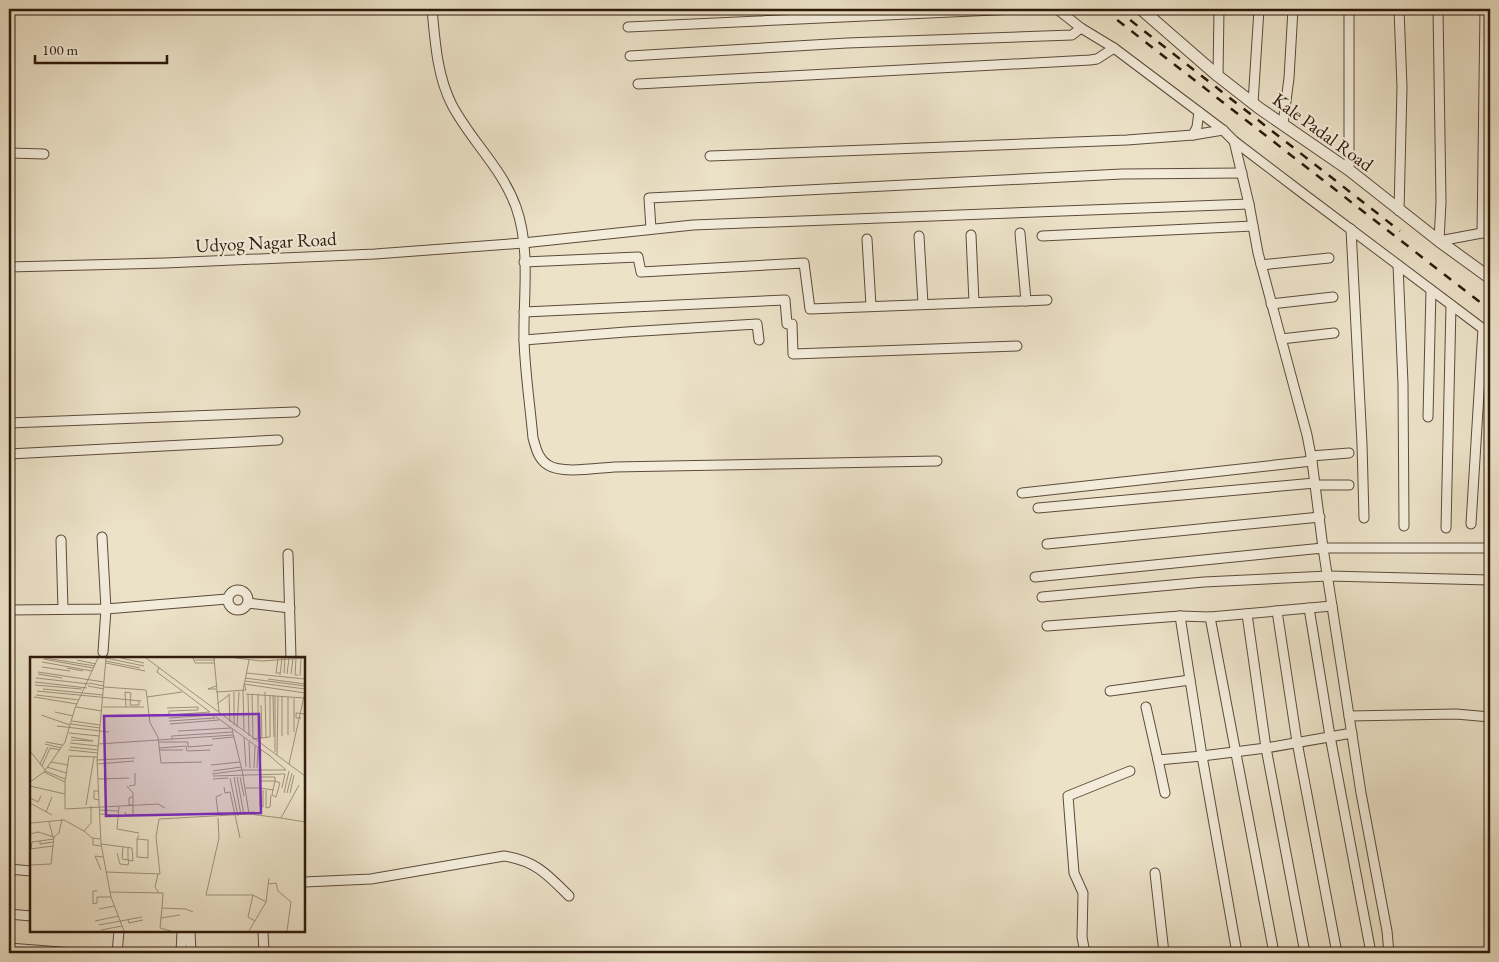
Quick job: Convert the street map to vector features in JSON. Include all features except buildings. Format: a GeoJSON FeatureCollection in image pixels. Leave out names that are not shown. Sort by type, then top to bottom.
{"type":"FeatureCollection","features":[{"type":"Feature","properties":{"kind":"street"},"geometry":{"type":"LineString","coordinates":[[432,9],[441,74],[452,105],[495,166],[510,192],[517,209],[523,243],[524,340],[533,438],[536,451],[547,464],[555,468],[937,461]]}},
{"type":"Feature","properties":{"kind":"street"},"geometry":{"type":"LineString","coordinates":[[628,27],[1016,9]]}},
{"type":"Feature","properties":{"kind":"street"},"geometry":{"type":"LineString","coordinates":[[1057,9],[1081,28],[1114,48],[1486,331],[1471,524]]}},
{"type":"Feature","properties":{"kind":"street","name":"Kale Padal Road"},"geometry":{"type":"LineString","coordinates":[[1140,9],[1218,76],[1253,103],[1349,170],[1399,211],[1490,278]]}},
{"type":"Feature","properties":{"kind":"street"},"geometry":{"type":"LineString","coordinates":[[1218,76],[1219,9]]}},
{"type":"Feature","properties":{"kind":"street"},"geometry":{"type":"LineString","coordinates":[[1253,103],[1259,9]]}},
{"type":"Feature","properties":{"kind":"street"},"geometry":{"type":"LineString","coordinates":[[1283,124],[1289,78],[1293,9]]}},
{"type":"Feature","properties":{"kind":"street"},"geometry":{"type":"LineString","coordinates":[[1349,9],[1349,170]]}},
{"type":"Feature","properties":{"kind":"street"},"geometry":{"type":"LineString","coordinates":[[1399,9],[1402,88],[1399,211]]}},
{"type":"Feature","properties":{"kind":"street"},"geometry":{"type":"LineString","coordinates":[[1438,9],[1441,202],[1439,241],[1486,233],[1486,9]]}},
{"type":"Feature","properties":{"kind":"street"},"geometry":{"type":"LineString","coordinates":[[630,56],[856,42],[1072,35],[1081,28]]}},
{"type":"Feature","properties":{"kind":"street"},"geometry":{"type":"LineString","coordinates":[[638,84],[1090,60],[1097,59],[1114,48]]}},
{"type":"Feature","properties":{"kind":"street"},"geometry":{"type":"LineString","coordinates":[[1193,135],[1197,127],[1199,112]]}},
{"type":"Feature","properties":{"kind":"street"},"geometry":{"type":"LineString","coordinates":[[710,156],[1127,140],[1193,135],[1223,130]]}},
{"type":"Feature","properties":{"kind":"street"},"geometry":{"type":"LineString","coordinates":[[1234,141],[1261,265],[1311,459],[1361,793],[1387,931],[1389,953]]}},
{"type":"Feature","properties":{"kind":"street"},"geometry":{"type":"LineString","coordinates":[[9,154],[44,154]]}},
{"type":"Feature","properties":{"kind":"street"},"geometry":{"type":"LineString","coordinates":[[651,229],[650,198],[1122,174],[1242,174]]}},
{"type":"Feature","properties":{"kind":"street","name":"Udyog Nagar Road"},"geometry":{"type":"LineString","coordinates":[[9,267],[164,263],[365,254],[523,243],[693,225],[1249,204]]}},
{"type":"Feature","properties":{"kind":"street"},"geometry":{"type":"LineString","coordinates":[[1042,236],[1253,226]]}},
{"type":"Feature","properties":{"kind":"street"},"geometry":{"type":"LineString","coordinates":[[1350,229],[1362,444],[1364,518]]}},
{"type":"Feature","properties":{"kind":"street"},"geometry":{"type":"LineString","coordinates":[[1020,233],[1026,300]]}},
{"type":"Feature","properties":{"kind":"street"},"geometry":{"type":"LineString","coordinates":[[971,235],[974,302]]}},
{"type":"Feature","properties":{"kind":"street"},"geometry":{"type":"LineString","coordinates":[[918,236],[922,304]]}},
{"type":"Feature","properties":{"kind":"street"},"geometry":{"type":"LineString","coordinates":[[867,239],[871,306]]}},
{"type":"Feature","properties":{"kind":"street"},"geometry":{"type":"LineString","coordinates":[[524,262],[638,258],[641,272],[804,264],[810,309],[1047,300]]}},
{"type":"Feature","properties":{"kind":"street"},"geometry":{"type":"LineString","coordinates":[[1261,265],[1330,258]]}},
{"type":"Feature","properties":{"kind":"street"},"geometry":{"type":"LineString","coordinates":[[1398,265],[1404,384],[1404,526]]}},
{"type":"Feature","properties":{"kind":"street"},"geometry":{"type":"LineString","coordinates":[[1428,417],[1431,290]]}},
{"type":"Feature","properties":{"kind":"street"},"geometry":{"type":"LineString","coordinates":[[1271,304],[1333,297]]}},
{"type":"Feature","properties":{"kind":"street"},"geometry":{"type":"LineString","coordinates":[[524,312],[784,300],[787,324],[792,324],[793,354],[1016,346]]}},
{"type":"Feature","properties":{"kind":"street"},"geometry":{"type":"LineString","coordinates":[[1446,528],[1451,305]]}},
{"type":"Feature","properties":{"kind":"street"},"geometry":{"type":"LineString","coordinates":[[524,340],[757,324],[759,340]]}},
{"type":"Feature","properties":{"kind":"street"},"geometry":{"type":"LineString","coordinates":[[1281,339],[1334,333]]}},
{"type":"Feature","properties":{"kind":"street"},"geometry":{"type":"LineString","coordinates":[[9,423],[295,412]]}},
{"type":"Feature","properties":{"kind":"street"},"geometry":{"type":"LineString","coordinates":[[9,454],[278,440]]}},
{"type":"Feature","properties":{"kind":"street"},"geometry":{"type":"LineString","coordinates":[[1022,493],[1349,453]]}},
{"type":"Feature","properties":{"kind":"street"},"geometry":{"type":"LineString","coordinates":[[1038,508],[1315,484],[1349,485]]}},
{"type":"Feature","properties":{"kind":"street"},"geometry":{"type":"LineString","coordinates":[[1047,544],[1320,516]]}},
{"type":"Feature","properties":{"kind":"street"},"geometry":{"type":"LineString","coordinates":[[102,536],[106,609],[103,652]]}},
{"type":"Feature","properties":{"kind":"street"},"geometry":{"type":"LineString","coordinates":[[61,540],[62,609]]}},
{"type":"Feature","properties":{"kind":"street"},"geometry":{"type":"LineString","coordinates":[[1035,577],[1323,548],[1490,548]]}},
{"type":"Feature","properties":{"kind":"street"},"geometry":{"type":"LineString","coordinates":[[288,554],[291,657]]}},
{"type":"Feature","properties":{"kind":"street"},"geometry":{"type":"LineString","coordinates":[[1042,598],[1204,582],[1328,576],[1490,580]]}},
{"type":"Feature","properties":{"kind":"street"},"geometry":{"type":"LineString","coordinates":[[240,590],[246,593],[248,603],[244,609],[237,610],[230,608],[227,599],[230,592],[240,590]]}},
{"type":"Feature","properties":{"kind":"street"},"geometry":{"type":"LineString","coordinates":[[9,610],[106,609],[227,599]]}},
{"type":"Feature","properties":{"kind":"street"},"geometry":{"type":"LineString","coordinates":[[248,603],[290,608]]}},
{"type":"Feature","properties":{"kind":"street"},"geometry":{"type":"LineString","coordinates":[[1047,626],[1180,616],[1210,617],[1332,606]]}},
{"type":"Feature","properties":{"kind":"street"},"geometry":{"type":"LineString","coordinates":[[1309,608],[1330,736],[1371,953]]}},
{"type":"Feature","properties":{"kind":"street"},"geometry":{"type":"LineString","coordinates":[[1277,611],[1297,742],[1337,953]]}},
{"type":"Feature","properties":{"kind":"street"},"geometry":{"type":"LineString","coordinates":[[1247,614],[1266,748],[1305,953]]}},
{"type":"Feature","properties":{"kind":"street"},"geometry":{"type":"LineString","coordinates":[[1180,616],[1202,756],[1237,953]]}},
{"type":"Feature","properties":{"kind":"street"},"geometry":{"type":"LineString","coordinates":[[1210,617],[1274,953]]}},
{"type":"Feature","properties":{"kind":"street"},"geometry":{"type":"LineString","coordinates":[[1110,691],[1190,680]]}},
{"type":"Feature","properties":{"kind":"street"},"geometry":{"type":"LineString","coordinates":[[1146,707],[1165,793]]}},
{"type":"Feature","properties":{"kind":"street"},"geometry":{"type":"LineString","coordinates":[[1349,716],[1456,714],[1490,717]]}},
{"type":"Feature","properties":{"kind":"street"},"geometry":{"type":"LineString","coordinates":[[1158,760],[1266,748],[1352,733]]}},
{"type":"Feature","properties":{"kind":"street"},"geometry":{"type":"LineString","coordinates":[[1085,953],[1082,937],[1083,893],[1074,873],[1068,796],[1130,771]]}},
{"type":"Feature","properties":{"kind":"street"},"geometry":{"type":"LineString","coordinates":[[305,882],[371,879],[504,856],[532,863],[546,873],[569,896]]}},
{"type":"Feature","properties":{"kind":"street"},"geometry":{"type":"LineString","coordinates":[[9,869],[30,871]]}},
{"type":"Feature","properties":{"kind":"street"},"geometry":{"type":"LineString","coordinates":[[1156,873],[1164,953]]}},
{"type":"Feature","properties":{"kind":"street"},"geometry":{"type":"LineString","coordinates":[[9,914],[30,916]]}},
{"type":"Feature","properties":{"kind":"street"},"geometry":{"type":"LineString","coordinates":[[116,953],[119,932]]}},
{"type":"Feature","properties":{"kind":"street"},"geometry":{"type":"LineString","coordinates":[[181,953],[182,932]]}},
{"type":"Feature","properties":{"kind":"street"},"geometry":{"type":"LineString","coordinates":[[190,932],[191,953]]}},
{"type":"Feature","properties":{"kind":"street"},"geometry":{"type":"LineString","coordinates":[[263,932],[264,953]]}},
{"type":"Feature","properties":{"kind":"street"},"geometry":{"type":"LineString","coordinates":[[9,948],[73,953]]}},
{"type":"Feature","properties":{"kind":"railway"},"geometry":{"type":"LineString","coordinates":[[1103,9],[1490,310]]}},
{"type":"Feature","properties":{"kind":"railway"},"geometry":{"type":"LineString","coordinates":[[1116,9],[1400,231]]}}]}
